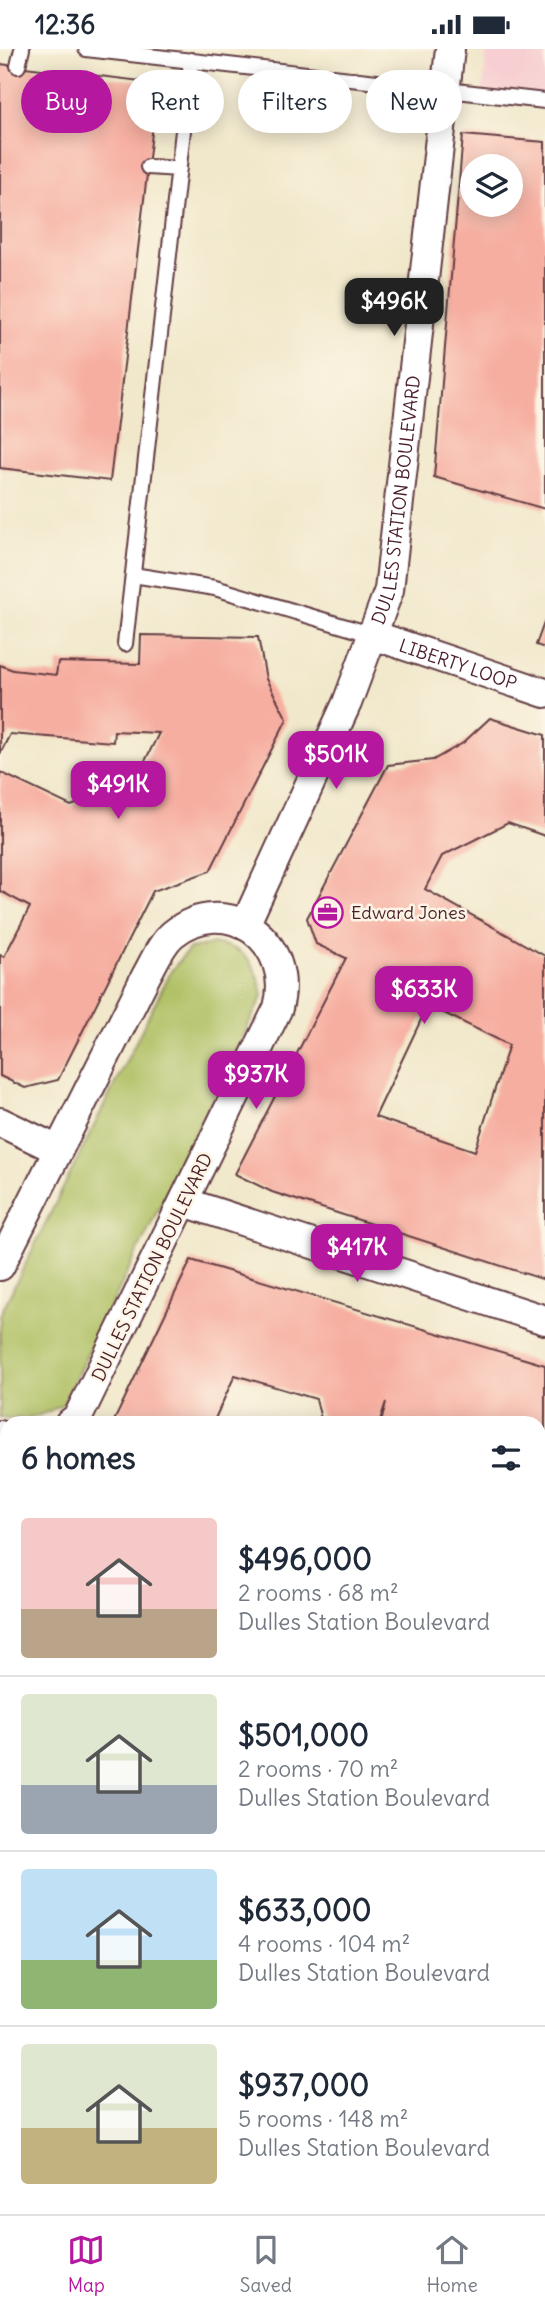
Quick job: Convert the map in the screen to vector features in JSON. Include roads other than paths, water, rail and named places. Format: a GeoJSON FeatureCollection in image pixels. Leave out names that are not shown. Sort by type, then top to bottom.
{"type":"FeatureCollection","features":[{"type":"Feature","properties":{"kind":"street","name":"DULLES STATION BOULEVARD"},"geometry":{"type":"LineString","coordinates":[[448,70],[450,49]]}},
{"type":"Feature","properties":{"kind":"street","name":"DULLES STATION BOULEVARD"},"geometry":{"type":"LineString","coordinates":[[78,1416],[268,1031],[282,994],[282,970],[272,949],[245,925],[347,703],[370,634],[389,590],[442,133]]}},
{"type":"Feature","properties":{"kind":"street","name":"LIBERTY LOOP"},"geometry":{"type":"LineString","coordinates":[[370,634],[545,694]]}},
{"type":"Feature","properties":{"kind":"street"},"geometry":{"type":"LineString","coordinates":[[0,1266],[146,976],[171,935],[190,923],[223,919],[245,925]]}},
{"type":"Feature","properties":{"kind":"street"},"geometry":{"type":"LineString","coordinates":[[0,1122],[58,1150]]}},
{"type":"Feature","properties":{"kind":"street"},"geometry":{"type":"LineString","coordinates":[[184,1202],[545,1320]]}},
{"type":"Feature","properties":{"kind":"lane"},"geometry":{"type":"LineString","coordinates":[[18,66],[22,49]]}},
{"type":"Feature","properties":{"kind":"lane"},"geometry":{"type":"LineString","coordinates":[[86,49],[366,79]]}},
{"type":"Feature","properties":{"kind":"lane"},"geometry":{"type":"LineString","coordinates":[[125,644],[191,60]]}},
{"type":"Feature","properties":{"kind":"lane"},"geometry":{"type":"LineString","coordinates":[[462,90],[545,101]]}},
{"type":"Feature","properties":{"kind":"lane"},"geometry":{"type":"LineString","coordinates":[[148,167],[179,169]]}},
{"type":"Feature","properties":{"kind":"lane"},"geometry":{"type":"LineString","coordinates":[[133,576],[215,588],[370,634]]}},
{"type":"Feature","properties":{"kind":"place","name":"Edward Jones"},"geometry":{"type":"Point","coordinates":[328,912]}}]}
